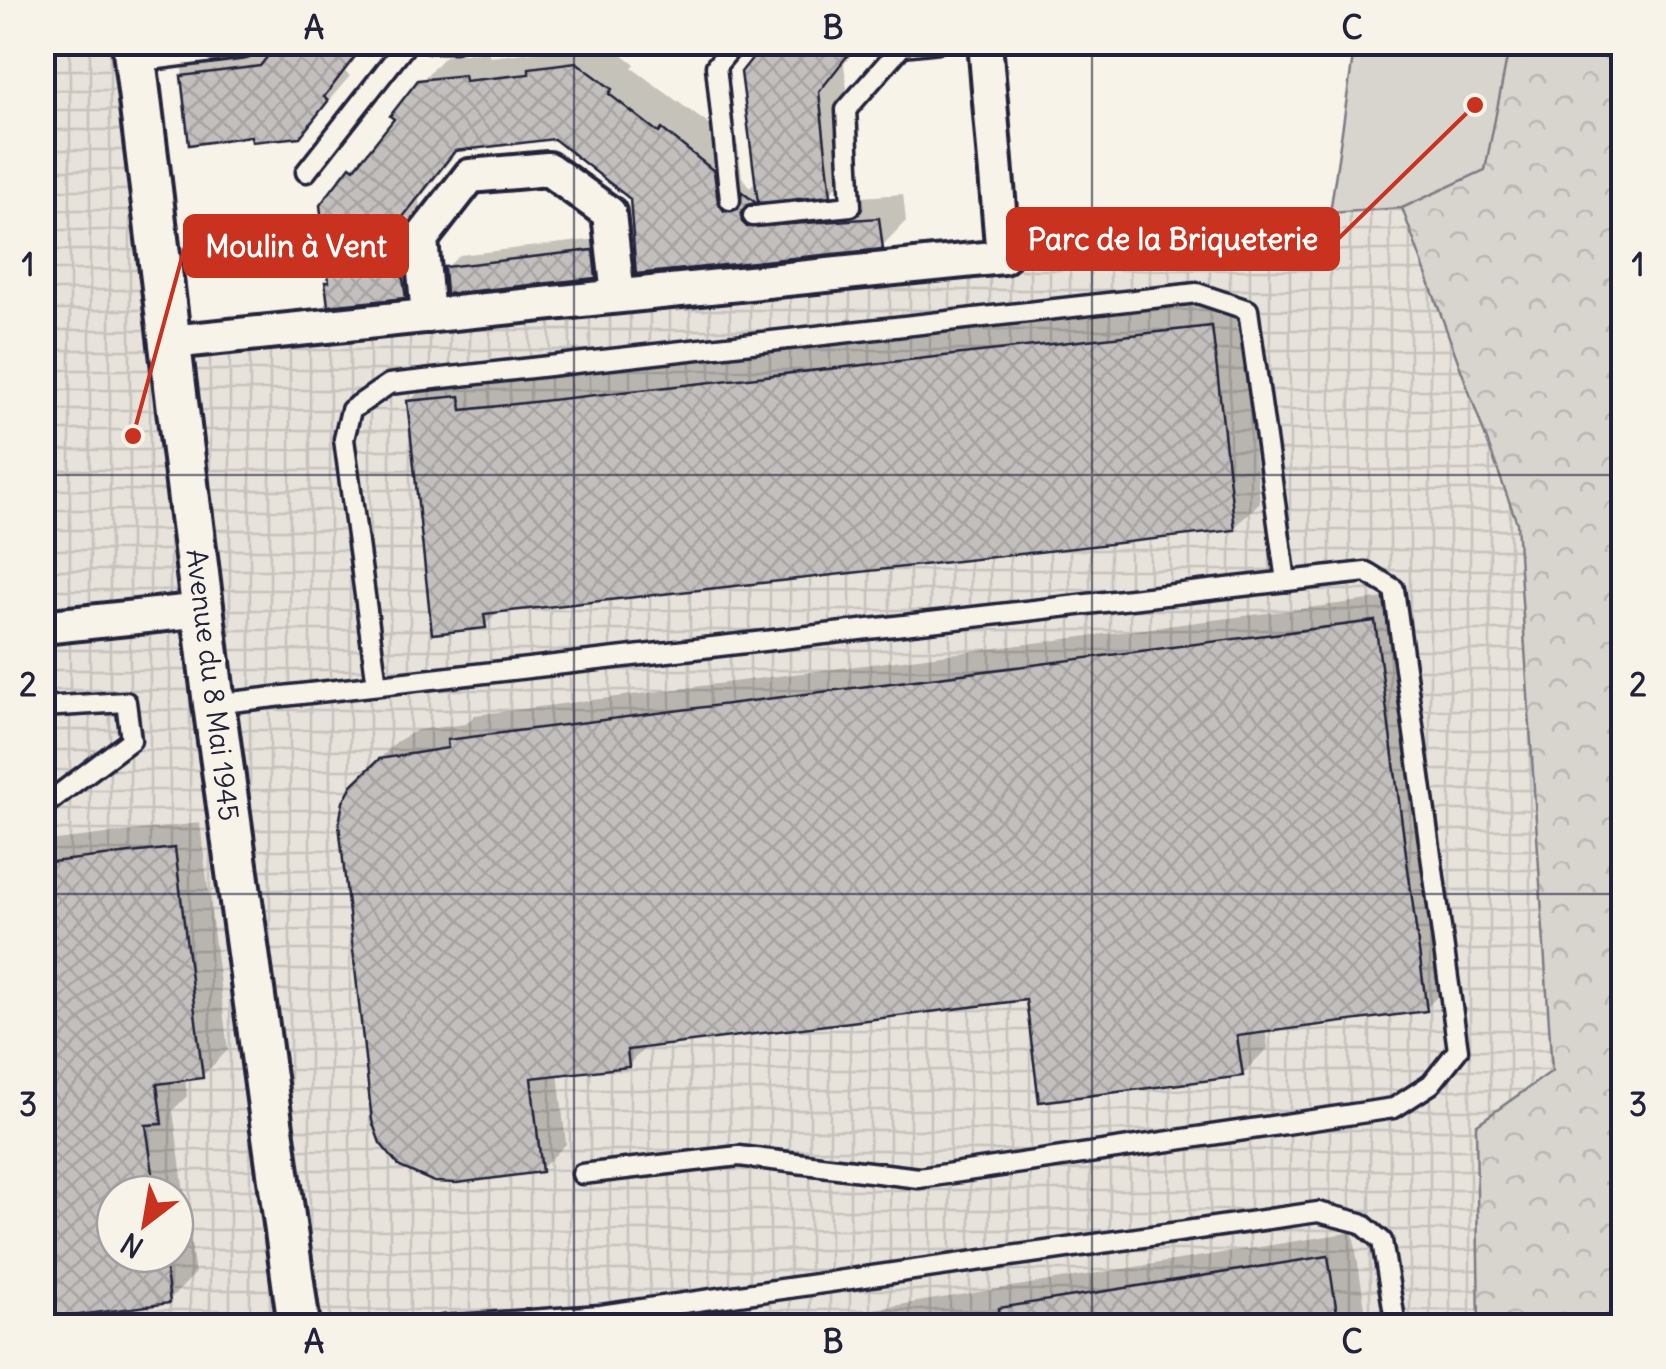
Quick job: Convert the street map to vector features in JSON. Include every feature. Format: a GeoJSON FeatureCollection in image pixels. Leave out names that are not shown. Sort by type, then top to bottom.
{"type":"FeatureCollection","features":[{"type":"Feature","properties":{"kind":"street"},"geometry":{"type":"LineString","coordinates":[[171,342],[1003,257],[985,42]]}},
{"type":"Feature","properties":{"kind":"street","name":"Avenue du 8 Mai 1945"},"geometry":{"type":"LineString","coordinates":[[134,52],[214,704],[300,1326]]}},
{"type":"Feature","properties":{"kind":"street"},"geometry":{"type":"LineString","coordinates":[[428,316],[422,239],[470,176],[548,169],[609,214],[618,296]]}},
{"type":"Feature","properties":{"kind":"street"},"geometry":{"type":"LineString","coordinates":[[42,627],[204,610]]}},
{"type":"Feature","properties":{"kind":"lane"},"geometry":{"type":"LineString","coordinates":[[134,52],[244,48],[248,42]]}},
{"type":"Feature","properties":{"kind":"lane"},"geometry":{"type":"LineString","coordinates":[[306,172],[408,42]]}},
{"type":"Feature","properties":{"kind":"lane"},"geometry":{"type":"LineString","coordinates":[[430,42],[455,42]]}},
{"type":"Feature","properties":{"kind":"lane"},"geometry":{"type":"LineString","coordinates":[[753,216],[851,206],[846,110],[902,46],[939,42]]}},
{"type":"Feature","properties":{"kind":"lane"},"geometry":{"type":"LineString","coordinates":[[730,200],[716,66],[735,43]]}},
{"type":"Feature","properties":{"kind":"lane"},"geometry":{"type":"LineString","coordinates":[[377,685],[344,439],[351,410],[389,384],[1197,292],[1248,310],[1286,581]]}},
{"type":"Feature","properties":{"kind":"lane"},"geometry":{"type":"LineString","coordinates":[[214,704],[1366,572],[1394,589],[1458,1050],[1431,1084],[1394,1108],[919,1178],[739,1156],[582,1174]]}},
{"type":"Feature","properties":{"kind":"lane"},"geometry":{"type":"LineString","coordinates":[[42,707],[126,702],[131,740],[42,807]]}},
{"type":"Feature","properties":{"kind":"lane"},"geometry":{"type":"LineString","coordinates":[[443,1326],[600,1315],[1318,1212],[1361,1223],[1382,1241],[1396,1326]]}},
{"type":"Feature","properties":{"kind":"shaded area"},"geometry":{"type":"Polygon","coordinates":[[[42,43],[135,43],[171,341],[1003,257],[1115,230],[1402,208],[1517,523],[1552,1072],[1476,1125],[1479,1326],[43,1326],[42,43]]]}},
{"type":"Feature","properties":{"kind":"green space"},"geometry":{"type":"Polygon","coordinates":[[[1355,43],[1617,43],[1591,167],[1402,208],[1330,213],[1355,43]]]}},
{"type":"Feature","properties":{"kind":"green space"},"geometry":{"type":"Polygon","coordinates":[[[1510,43],[1623,43],[1623,1326],[1479,1326],[1476,1125],[1552,1071],[1517,523],[1402,208],[1485,170],[1510,43]]]}},
{"type":"Feature","properties":{"kind":"building"},"geometry":{"type":"Polygon","coordinates":[[[279,42],[366,42],[324,97],[328,101],[300,137],[252,142],[251,136],[189,145],[181,76],[260,66],[279,42]]]}},
{"type":"Feature","properties":{"kind":"building"},"geometry":{"type":"Polygon","coordinates":[[[765,42],[858,42],[819,92],[831,196],[758,203],[741,72],[765,42]]]}},
{"type":"Feature","properties":{"kind":"building"},"geometry":{"type":"Polygon","coordinates":[[[576,62],[612,89],[609,94],[659,133],[662,129],[714,171],[718,202],[724,211],[738,209],[742,192],[756,203],[741,212],[747,227],[879,218],[883,249],[636,274],[630,199],[554,139],[455,151],[395,227],[406,298],[328,306],[320,205],[394,119],[390,116],[418,80],[464,75],[465,81],[529,74],[529,68],[576,62]]]}},
{"type":"Feature","properties":{"kind":"building"},"geometry":{"type":"Polygon","coordinates":[[[593,250],[596,278],[446,294],[444,267],[593,250]]]}},
{"type":"Feature","properties":{"kind":"building"},"geometry":{"type":"Polygon","coordinates":[[[1212,326],[1235,530],[484,614],[486,628],[432,634],[407,401],[460,396],[462,410],[1212,326]]]}},
{"type":"Feature","properties":{"kind":"building"},"geometry":{"type":"Polygon","coordinates":[[[1375,621],[1427,1011],[1237,1036],[1243,1076],[1039,1102],[1026,1000],[627,1050],[629,1067],[531,1078],[542,1172],[457,1183],[434,1182],[400,1167],[380,1143],[372,1121],[339,824],[343,802],[352,785],[379,759],[448,748],[447,740],[1375,621]]]}},
{"type":"Feature","properties":{"kind":"building"},"geometry":{"type":"Polygon","coordinates":[[[175,848],[203,1078],[157,1084],[162,1124],[146,1125],[153,1174],[95,1174],[95,1274],[166,1274],[170,1303],[42,1320],[42,863],[175,848]]]}},
{"type":"Feature","properties":{"kind":"building"},"geometry":{"type":"Polygon","coordinates":[[[1328,1256],[1339,1326],[1000,1326],[999,1308],[1328,1256]]]}},
{"type":"Feature","properties":{"kind":"place","name":"Parc de la Briqueterie"},"geometry":{"type":"Point","coordinates":[1475,105]}},
{"type":"Feature","properties":{"kind":"place","name":"Moulin à Vent"},"geometry":{"type":"Point","coordinates":[133,436]}}]}
